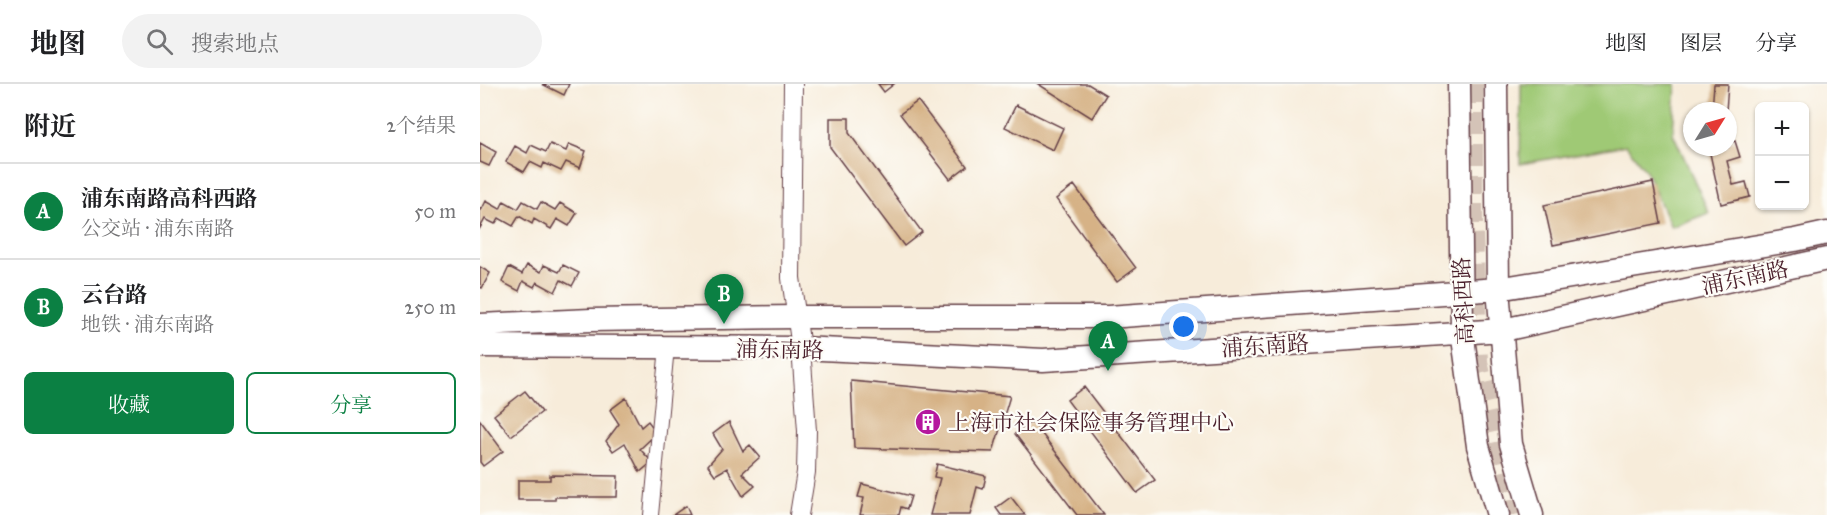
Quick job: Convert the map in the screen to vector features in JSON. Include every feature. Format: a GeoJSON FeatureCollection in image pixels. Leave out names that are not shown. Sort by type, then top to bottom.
{"type":"FeatureCollection","features":[{"type":"Feature","properties":{"kind":"main road","name":"高科西路"},"geometry":{"type":"LineString","coordinates":[[1459,84],[1462,331],[1478,446],[1498,515]]}},
{"type":"Feature","properties":{"kind":"main road","name":"高科西路"},"geometry":{"type":"LineString","coordinates":[[1496,84],[1498,289],[1511,444],[1532,515]]}},
{"type":"Feature","properties":{"kind":"main road","name":"浦东南路"},"geometry":{"type":"LineString","coordinates":[[480,325],[591,320],[796,316],[1108,317],[1498,289],[1827,233]]}},
{"type":"Feature","properties":{"kind":"main road","name":"浦东南路"},"geometry":{"type":"LineString","coordinates":[[480,346],[801,348],[1043,360],[1503,330],[1827,259]]}},
{"type":"Feature","properties":{"kind":"street"},"geometry":{"type":"LineString","coordinates":[[793,84],[791,278],[807,410],[807,451],[799,515]]}},
{"type":"Feature","properties":{"kind":"street"},"geometry":{"type":"LineString","coordinates":[[651,515],[668,347]]}},
{"type":"Feature","properties":{"kind":"green space"},"geometry":{"type":"Polygon","coordinates":[[[1521,84],[1676,84],[1673,133],[1709,213],[1671,227],[1646,171],[1626,145],[1520,164],[1521,84]]]}},
{"type":"Feature","properties":{"kind":"building"},"geometry":{"type":"Polygon","coordinates":[[[542,84],[569,84],[564,95],[542,84]]]}},
{"type":"Feature","properties":{"kind":"building"},"geometry":{"type":"Polygon","coordinates":[[[878,84],[894,84],[884,92],[878,84]]]}},
{"type":"Feature","properties":{"kind":"building"},"geometry":{"type":"Polygon","coordinates":[[[1038,84],[1088,84],[1106,95],[1092,118],[1038,84]]]}},
{"type":"Feature","properties":{"kind":"building"},"geometry":{"type":"Polygon","coordinates":[[[1714,84],[1728,84],[1727,102],[1713,102],[1714,84]]]}},
{"type":"Feature","properties":{"kind":"building"},"geometry":{"type":"Polygon","coordinates":[[[918,101],[967,166],[950,179],[900,114],[918,101]]]}},
{"type":"Feature","properties":{"kind":"building"},"geometry":{"type":"Polygon","coordinates":[[[1016,105],[1063,128],[1053,150],[1005,127],[1016,105]]]}},
{"type":"Feature","properties":{"kind":"building"},"geometry":{"type":"Polygon","coordinates":[[[830,118],[849,118],[849,133],[922,232],[904,246],[830,147],[830,118]]]}},
{"type":"Feature","properties":{"kind":"building"},"geometry":{"type":"Polygon","coordinates":[[[480,143],[496,152],[489,166],[480,162],[480,143]]]}},
{"type":"Feature","properties":{"kind":"building"},"geometry":{"type":"Polygon","coordinates":[[[550,144],[566,151],[569,144],[586,151],[580,168],[566,162],[561,171],[544,163],[542,168],[530,162],[524,172],[506,162],[515,146],[527,153],[531,145],[546,152],[550,144]]]}},
{"type":"Feature","properties":{"kind":"building"},"geometry":{"type":"Polygon","coordinates":[[[1737,147],[1740,157],[1727,161],[1733,185],[1746,182],[1750,197],[1721,204],[1711,156],[1737,156],[1737,147]]]}},
{"type":"Feature","properties":{"kind":"building"},"geometry":{"type":"Polygon","coordinates":[[[1653,182],[1661,223],[1553,245],[1544,205],[1653,182]]]}},
{"type":"Feature","properties":{"kind":"building"},"geometry":{"type":"Polygon","coordinates":[[[1074,185],[1136,268],[1117,282],[1056,199],[1074,185]]]}},
{"type":"Feature","properties":{"kind":"building"},"geometry":{"type":"Polygon","coordinates":[[[486,201],[500,209],[504,201],[518,209],[523,201],[537,209],[541,202],[555,210],[560,203],[577,213],[569,226],[557,219],[551,229],[534,219],[532,224],[519,216],[513,226],[499,218],[495,224],[485,219],[480,228],[480,208],[482,209],[486,201]]]}},
{"type":"Feature","properties":{"kind":"building"},"geometry":{"type":"Polygon","coordinates":[[[527,265],[541,272],[544,265],[559,272],[563,265],[579,273],[572,286],[561,280],[555,292],[537,282],[534,287],[523,281],[519,291],[502,282],[509,267],[522,274],[527,265]]]}},
{"type":"Feature","properties":{"kind":"building"},"geometry":{"type":"Polygon","coordinates":[[[480,267],[490,273],[482,288],[480,287],[480,267]]]}},
{"type":"Feature","properties":{"kind":"building","name":"上海市社会保险事务管理中心"},"geometry":{"type":"Polygon","coordinates":[[[851,381],[1010,396],[993,452],[854,448],[851,381]]]}},
{"type":"Feature","properties":{"kind":"building"},"geometry":{"type":"Polygon","coordinates":[[[1084,387],[1155,480],[1137,493],[1067,400],[1084,387]]]}},
{"type":"Feature","properties":{"kind":"building"},"geometry":{"type":"Polygon","coordinates":[[[525,391],[542,412],[511,436],[494,415],[525,391]]]}},
{"type":"Feature","properties":{"kind":"building"},"geometry":{"type":"Polygon","coordinates":[[[626,398],[641,427],[648,421],[657,433],[640,449],[652,462],[640,472],[625,443],[613,451],[606,441],[619,424],[610,410],[626,398]]]}},
{"type":"Feature","properties":{"kind":"building"},"geometry":{"type":"Polygon","coordinates":[[[480,420],[503,451],[483,466],[480,462],[480,420]]]}},
{"type":"Feature","properties":{"kind":"building"},"geometry":{"type":"Polygon","coordinates":[[[1032,421],[1104,515],[1077,515],[1015,434],[1032,421]]]}},
{"type":"Feature","properties":{"kind":"building"},"geometry":{"type":"Polygon","coordinates":[[[729,422],[743,451],[750,445],[760,457],[742,473],[755,486],[743,496],[727,468],[715,475],[708,465],[722,449],[713,434],[729,422]]]}},
{"type":"Feature","properties":{"kind":"building"},"geometry":{"type":"Polygon","coordinates":[[[937,464],[986,476],[983,489],[977,487],[970,515],[930,515],[940,478],[934,477],[937,464]]]}},
{"type":"Feature","properties":{"kind":"building"},"geometry":{"type":"Polygon","coordinates":[[[550,475],[618,476],[617,497],[555,497],[555,500],[518,500],[518,480],[550,480],[550,475]]]}},
{"type":"Feature","properties":{"kind":"building"},"geometry":{"type":"Polygon","coordinates":[[[862,484],[911,496],[907,509],[901,507],[899,515],[860,515],[864,498],[858,497],[862,484]]]}},
{"type":"Feature","properties":{"kind":"building"},"geometry":{"type":"Polygon","coordinates":[[[1011,497],[1025,515],[1001,515],[996,508],[1011,497]]]}},
{"type":"Feature","properties":{"kind":"building"},"geometry":{"type":"Polygon","coordinates":[[[686,506],[690,515],[673,515],[686,506]]]}},
{"type":"Feature","properties":{"kind":"tunnel"},"geometry":{"type":"LineString","coordinates":[[1473,84],[1473,231],[1478,362],[1514,515]]}},
{"type":"Feature","properties":{"kind":"place","name":"云台路"},"geometry":{"type":"Point","coordinates":[724,324]}},
{"type":"Feature","properties":{"kind":"place","name":"浦东南路高科西路"},"geometry":{"type":"Point","coordinates":[1108,371]}},
{"type":"Feature","properties":{"kind":"place","name":"上海市社会保险事务管理中心"},"geometry":{"type":"Point","coordinates":[928,422]}}]}
